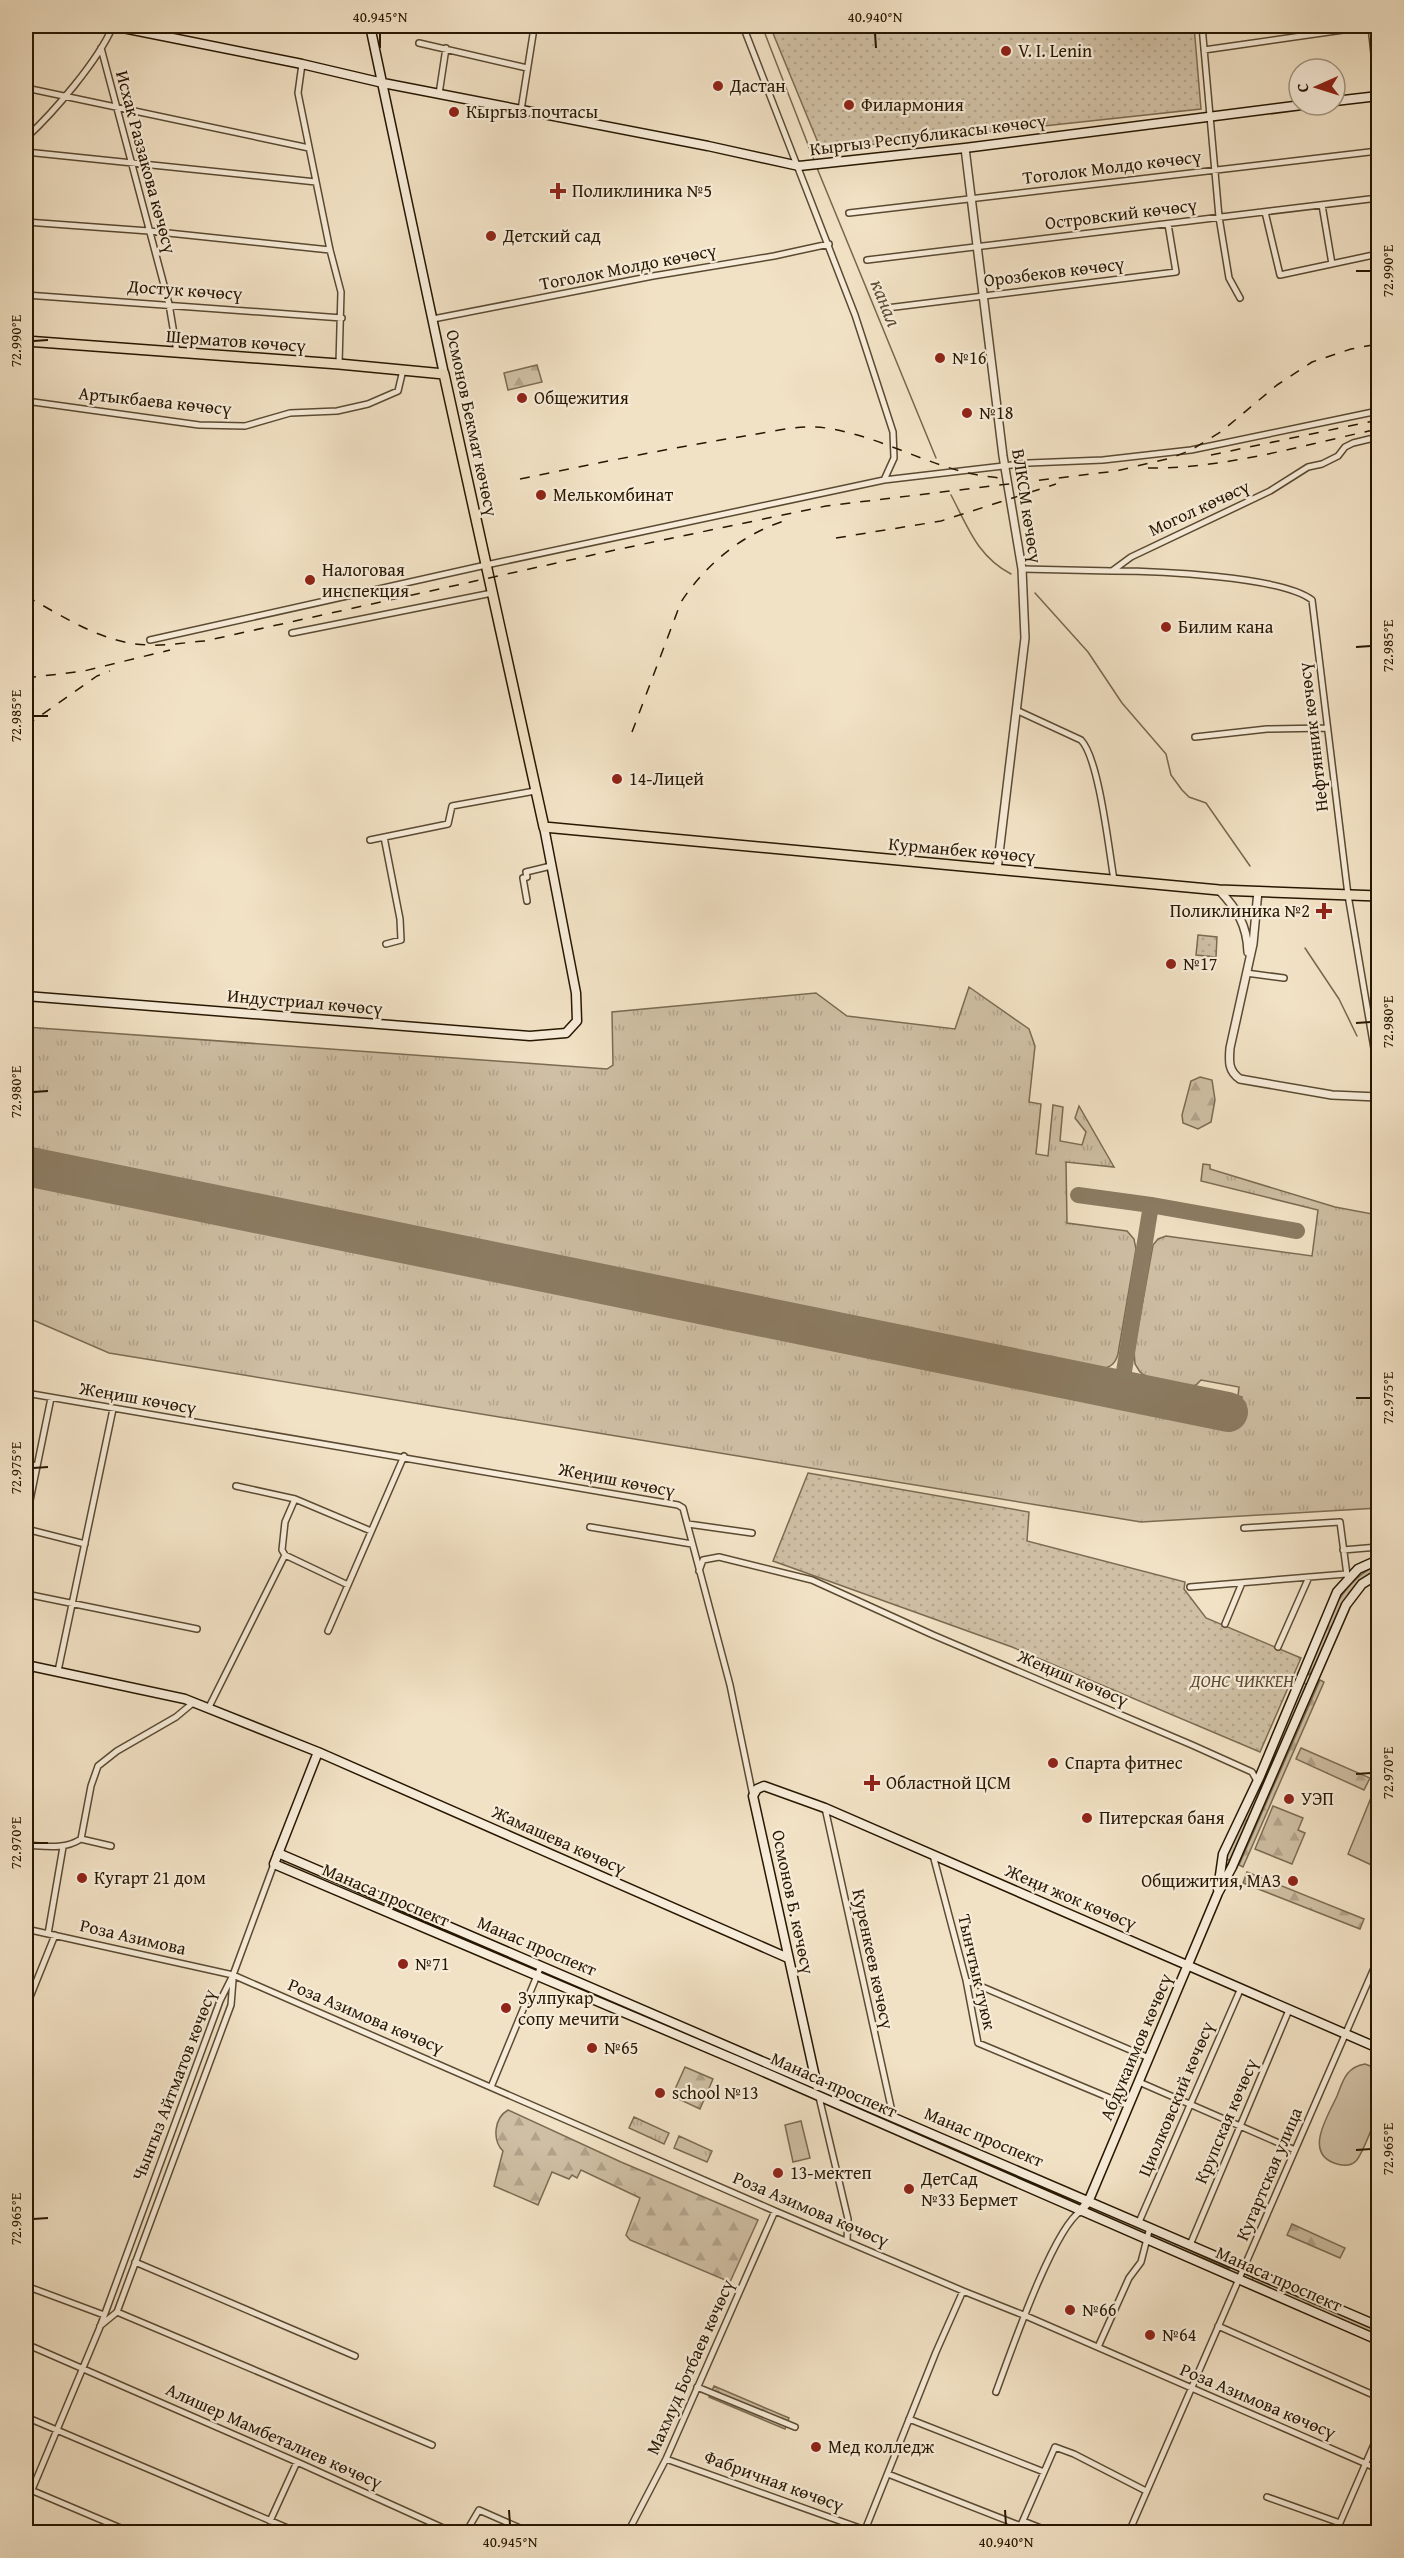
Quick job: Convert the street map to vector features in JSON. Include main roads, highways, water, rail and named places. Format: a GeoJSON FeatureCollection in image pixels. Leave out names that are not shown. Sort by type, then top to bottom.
{"type":"FeatureCollection","features":[{"type":"Feature","properties":{"kind":"main road","name":"Кыргыз Республикасы көчөсү"},"geometry":{"type":"LineString","coordinates":[[113,26],[302,64],[383,83],[799,166],[965,148],[1287,107]]}},
{"type":"Feature","properties":{"kind":"main road","name":"Осмонов Бекмат көчөсү"},"geometry":{"type":"LineString","coordinates":[[370,26],[544,827]]}},
{"type":"Feature","properties":{"kind":"main road"},"geometry":{"type":"LineString","coordinates":[[1347,100],[1378,96]]}},
{"type":"Feature","properties":{"kind":"main road","name":"Шерматов көчөсү"},"geometry":{"type":"LineString","coordinates":[[26,341],[444,374]]}},
{"type":"Feature","properties":{"kind":"main road","name":"Индустриал көчөсү"},"geometry":{"type":"LineString","coordinates":[[26,996],[530,1036],[566,1033],[577,1021],[576,993],[544,827]]}},
{"type":"Feature","properties":{"kind":"main road","name":"Курманбек көчөсү"},"geometry":{"type":"LineString","coordinates":[[544,827],[1219,890],[1378,896]]}},
{"type":"Feature","properties":{"kind":"main road","name":"Абдукаимов көчөсү"},"geometry":{"type":"LineString","coordinates":[[1218,1893],[1223,1854],[1338,1592],[1349,1575],[1378,1560]]}},
{"type":"Feature","properties":{"kind":"main road","name":"Абдукаимов көчөсү"},"geometry":{"type":"LineString","coordinates":[[1081,2211],[1089,2200],[1218,1893],[1232,1867],[1346,1605],[1362,1584],[1378,1574]]}},
{"type":"Feature","properties":{"kind":"main road","name":"Жамашева көчөсү"},"geometry":{"type":"LineString","coordinates":[[26,1665],[209,1707],[318,1752],[789,1958]]}},
{"type":"Feature","properties":{"kind":"main road"},"geometry":{"type":"LineString","coordinates":[[1300,1677],[1311,1682]]}},
{"type":"Feature","properties":{"kind":"main road"},"geometry":{"type":"LineString","coordinates":[[278,1852],[318,1752]]}},
{"type":"Feature","properties":{"kind":"main road","name":"Жеңи жок көчөсү"},"geometry":{"type":"LineString","coordinates":[[753,1796],[758,1789],[770,1786],[825,1808],[1378,2048]]}},
{"type":"Feature","properties":{"kind":"main road","name":"Осмонов Б. көчөсү"},"geometry":{"type":"LineString","coordinates":[[753,1796],[819,2097]]}},
{"type":"Feature","properties":{"kind":"main road","name":"Манаса проспект"},"geometry":{"type":"LineString","coordinates":[[278,1852],[274,1864],[750,2066],[1378,2340]]}},
{"type":"Feature","properties":{"kind":"main road","name":"Манас проспект"},"geometry":{"type":"LineString","coordinates":[[278,1852],[1378,2326]]}},
{"type":"Feature","properties":{"kind":"main road"},"geometry":{"type":"LineString","coordinates":[[631,2017],[636,2006]]}},
{"type":"Feature","properties":{"kind":"main road"},"geometry":{"type":"LineString","coordinates":[[709,2049],[713,2039]]}},
{"type":"Feature","properties":{"kind":"main road"},"geometry":{"type":"LineString","coordinates":[[750,2066],[754,2056]]}},
{"type":"Feature","properties":{"kind":"main road"},"geometry":{"type":"LineString","coordinates":[[906,2135],[911,2124]]}},
{"type":"Feature","properties":{"kind":"main road"},"geometry":{"type":"LineString","coordinates":[[984,2168],[989,2157]]}},
{"type":"Feature","properties":{"kind":"waterway","name":"канал"},"geometry":{"type":"LineString","coordinates":[[762,26],[814,160]]}},
{"type":"Feature","properties":{"kind":"waterway","name":"канал"},"geometry":{"type":"LineString","coordinates":[[817,168],[936,458]]}},
{"type":"Feature","properties":{"kind":"waterway"},"geometry":{"type":"LineString","coordinates":[[951,495],[968,529],[982,550],[999,567],[1011,574]]}},
{"type":"Feature","properties":{"kind":"waterway"},"geometry":{"type":"LineString","coordinates":[[1035,593],[1088,652],[1122,703],[1166,754],[1171,775],[1182,790],[1189,797],[1206,803],[1250,866]]}},
{"type":"Feature","properties":{"kind":"waterway"},"geometry":{"type":"LineString","coordinates":[[1305,948],[1339,999],[1357,1036]]}},
{"type":"Feature","properties":{"kind":"railway"},"geometry":{"type":"LineString","coordinates":[[26,596],[85,628],[116,640],[156,645],[205,641],[615,550],[826,506],[1116,471],[1171,458],[1191,450],[1222,431],[1277,385],[1312,362],[1351,349],[1378,344]]}},
{"type":"Feature","properties":{"kind":"railway"},"geometry":{"type":"LineString","coordinates":[[1211,455],[1378,420]]}},
{"type":"Feature","properties":{"kind":"railway"},"geometry":{"type":"LineString","coordinates":[[520,479],[632,456],[806,427],[849,433],[960,471],[1006,478]]}},
{"type":"Feature","properties":{"kind":"railway"},"geometry":{"type":"LineString","coordinates":[[1148,468],[1206,465],[1293,449],[1378,429]]}},
{"type":"Feature","properties":{"kind":"railway"},"geometry":{"type":"LineString","coordinates":[[836,538],[941,521],[1056,484]]}},
{"type":"Feature","properties":{"kind":"railway"},"geometry":{"type":"LineString","coordinates":[[632,732],[681,602],[691,588],[714,563],[740,542],[787,520]]}},
{"type":"Feature","properties":{"kind":"railway"},"geometry":{"type":"LineString","coordinates":[[26,678],[84,671],[170,650]]}},
{"type":"Feature","properties":{"kind":"railway"},"geometry":{"type":"LineString","coordinates":[[26,726],[97,676],[110,671]]}},
{"type":"Feature","properties":{"kind":"place","name":"V. I. Lenin"},"geometry":{"type":"Point","coordinates":[1006,51]}},
{"type":"Feature","properties":{"kind":"place","name":"Дастан"},"geometry":{"type":"Point","coordinates":[718,86]}},
{"type":"Feature","properties":{"kind":"place","name":"Филармония"},"geometry":{"type":"Point","coordinates":[849,105]}},
{"type":"Feature","properties":{"kind":"place","name":"Кыргыз почтасы"},"geometry":{"type":"Point","coordinates":[454,112]}},
{"type":"Feature","properties":{"kind":"place","name":"Поликлиника №5"},"geometry":{"type":"Point","coordinates":[558,191]}},
{"type":"Feature","properties":{"kind":"place","name":"Детский сад"},"geometry":{"type":"Point","coordinates":[491,236]}},
{"type":"Feature","properties":{"kind":"place","name":"№16"},"geometry":{"type":"Point","coordinates":[940,358]}},
{"type":"Feature","properties":{"kind":"place","name":"Общежития"},"geometry":{"type":"Point","coordinates":[522,398]}},
{"type":"Feature","properties":{"kind":"place","name":"№18"},"geometry":{"type":"Point","coordinates":[967,413]}},
{"type":"Feature","properties":{"kind":"place","name":"Мелькомбинат"},"geometry":{"type":"Point","coordinates":[541,495]}},
{"type":"Feature","properties":{"kind":"place","name":"Налоговая инспекция"},"geometry":{"type":"Point","coordinates":[310,580]}},
{"type":"Feature","properties":{"kind":"place","name":"Билим кана"},"geometry":{"type":"Point","coordinates":[1166,627]}},
{"type":"Feature","properties":{"kind":"place","name":"14-Лицей"},"geometry":{"type":"Point","coordinates":[617,779]}},
{"type":"Feature","properties":{"kind":"place","name":"Поликлиника №2"},"geometry":{"type":"Point","coordinates":[1324,911]}},
{"type":"Feature","properties":{"kind":"place","name":"№17"},"geometry":{"type":"Point","coordinates":[1171,964]}},
{"type":"Feature","properties":{"kind":"place","name":"Спарта фитнес"},"geometry":{"type":"Point","coordinates":[1053,1763]}},
{"type":"Feature","properties":{"kind":"place","name":"Областной ЦСМ"},"geometry":{"type":"Point","coordinates":[872,1783]}},
{"type":"Feature","properties":{"kind":"place","name":"УЭП"},"geometry":{"type":"Point","coordinates":[1289,1799]}},
{"type":"Feature","properties":{"kind":"place","name":"Питерская баня"},"geometry":{"type":"Point","coordinates":[1087,1818]}},
{"type":"Feature","properties":{"kind":"place","name":"Кугарт 21 дом"},"geometry":{"type":"Point","coordinates":[82,1878]}},
{"type":"Feature","properties":{"kind":"place","name":"Общижития, МАЗ"},"geometry":{"type":"Point","coordinates":[1293,1881]}},
{"type":"Feature","properties":{"kind":"place","name":"№71"},"geometry":{"type":"Point","coordinates":[403,1964]}},
{"type":"Feature","properties":{"kind":"place","name":"Зулпукар сопу мечити"},"geometry":{"type":"Point","coordinates":[506,2008]}},
{"type":"Feature","properties":{"kind":"place","name":"№65"},"geometry":{"type":"Point","coordinates":[592,2048]}},
{"type":"Feature","properties":{"kind":"place","name":"school №13"},"geometry":{"type":"Point","coordinates":[660,2093]}},
{"type":"Feature","properties":{"kind":"place","name":"13-мектеп"},"geometry":{"type":"Point","coordinates":[778,2173]}},
{"type":"Feature","properties":{"kind":"place","name":"ДетСад №33 Бермет"},"geometry":{"type":"Point","coordinates":[909,2189]}},
{"type":"Feature","properties":{"kind":"place","name":"№66"},"geometry":{"type":"Point","coordinates":[1070,2310]}},
{"type":"Feature","properties":{"kind":"place","name":"№64"},"geometry":{"type":"Point","coordinates":[1150,2335]}},
{"type":"Feature","properties":{"kind":"place","name":"Мед колледж"},"geometry":{"type":"Point","coordinates":[816,2447]}},
{"type":"Feature","properties":{"kind":"park label","name":"ДОНС ЧИККЕН"},"geometry":{"type":"Point","coordinates":[1242,1681]}}]}
